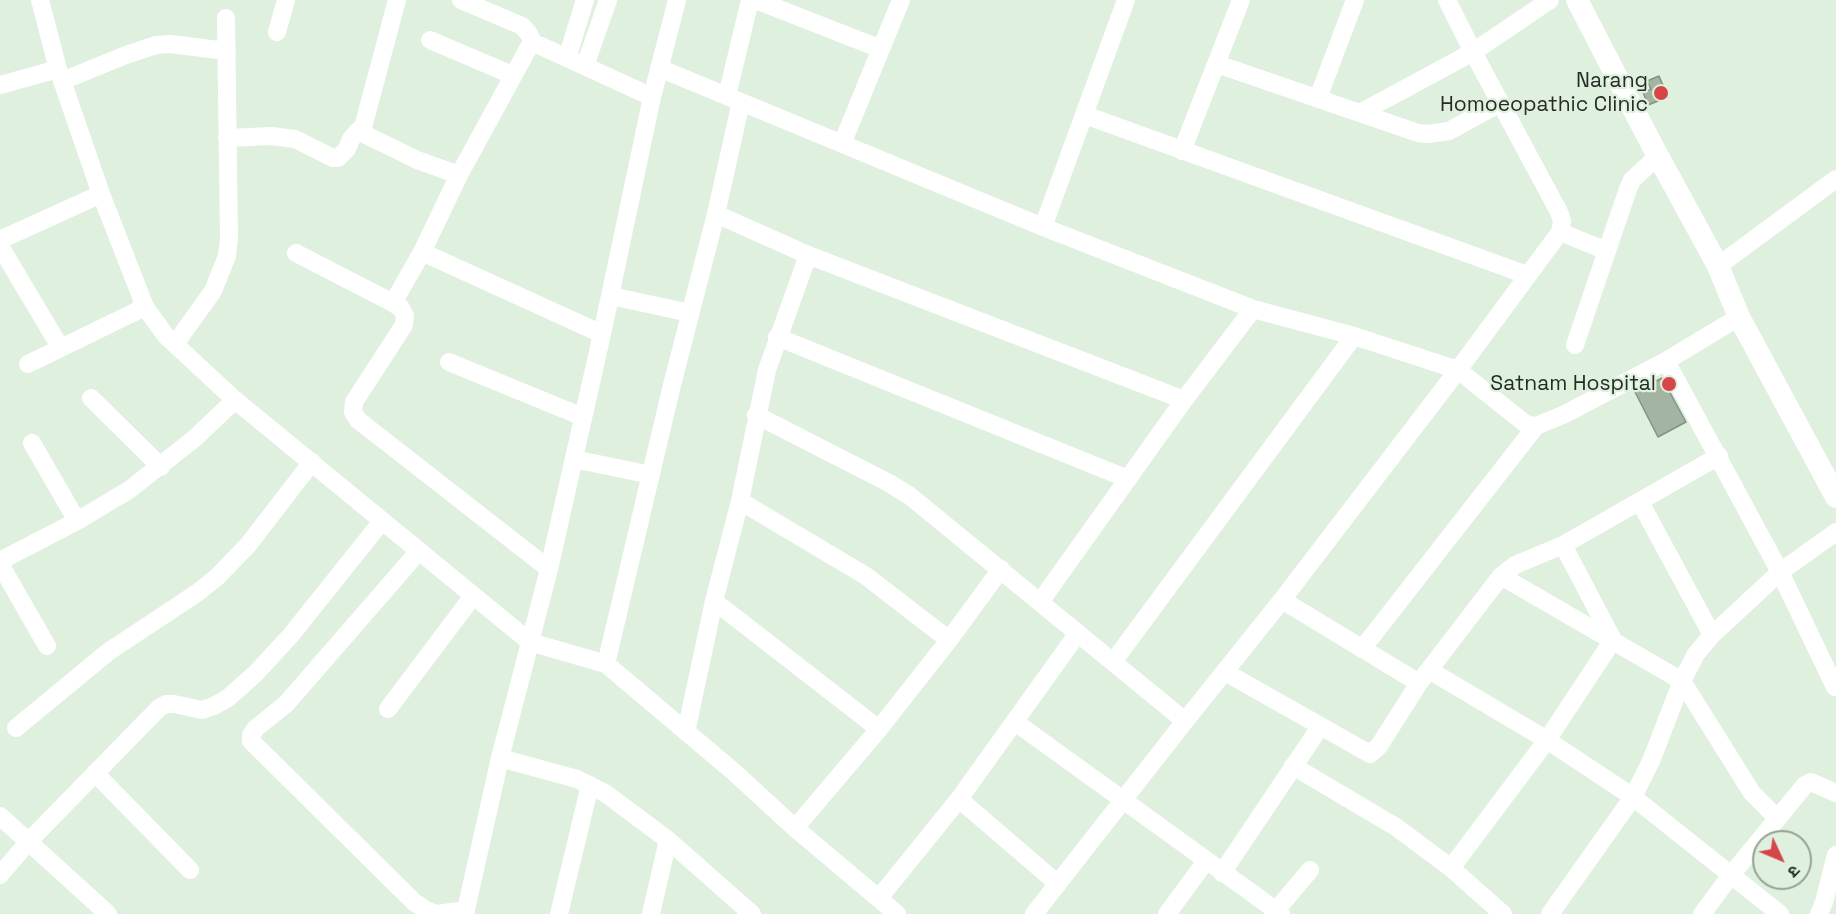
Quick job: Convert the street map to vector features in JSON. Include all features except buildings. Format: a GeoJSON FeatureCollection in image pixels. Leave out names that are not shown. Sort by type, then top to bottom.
{"type":"FeatureCollection","features":[{"type":"Feature","properties":{"kind":"main road"},"geometry":{"type":"LineString","coordinates":[[1577,0],[1718,266],[1739,317],[1836,497]]}},
{"type":"Feature","properties":{"kind":"street"},"geometry":{"type":"LineString","coordinates":[[40,0],[60,75],[101,194],[146,307],[158,327],[235,400],[531,642],[606,664],[897,914]]}},
{"type":"Feature","properties":{"kind":"street"},"geometry":{"type":"LineString","coordinates":[[278,32],[286,0]]}},
{"type":"Feature","properties":{"kind":"street"},"geometry":{"type":"LineString","coordinates":[[362,131],[397,0]]}},
{"type":"Feature","properties":{"kind":"street"},"geometry":{"type":"LineString","coordinates":[[460,0],[522,26],[534,44],[652,97]]}},
{"type":"Feature","properties":{"kind":"street"},"geometry":{"type":"LineString","coordinates":[[567,58],[585,0]]}},
{"type":"Feature","properties":{"kind":"street"},"geometry":{"type":"LineString","coordinates":[[585,66],[608,0]]}},
{"type":"Feature","properties":{"kind":"street"},"geometry":{"type":"LineString","coordinates":[[419,551],[286,705],[256,728],[251,735],[251,741],[414,902],[437,914],[466,912],[500,758],[549,569],[652,97],[676,0]]}},
{"type":"Feature","properties":{"kind":"street"},"geometry":{"type":"LineString","coordinates":[[606,664],[716,214],[750,0]]}},
{"type":"Feature","properties":{"kind":"street"},"geometry":{"type":"LineString","coordinates":[[756,0],[881,49]]}},
{"type":"Feature","properties":{"kind":"street"},"geometry":{"type":"LineString","coordinates":[[842,144],[901,0]]}},
{"type":"Feature","properties":{"kind":"street"},"geometry":{"type":"LineString","coordinates":[[1043,227],[1125,0]]}},
{"type":"Feature","properties":{"kind":"street"},"geometry":{"type":"LineString","coordinates":[[1182,151],[1241,0]]}},
{"type":"Feature","properties":{"kind":"street"},"geometry":{"type":"LineString","coordinates":[[1318,98],[1355,0]]}},
{"type":"Feature","properties":{"kind":"street"},"geometry":{"type":"LineString","coordinates":[[1034,914],[1282,600],[1458,370],[1560,231],[1562,221],[1559,212],[1447,0]]}},
{"type":"Feature","properties":{"kind":"street"},"geometry":{"type":"LineString","coordinates":[[1360,114],[1473,52],[1550,0]]}},
{"type":"Feature","properties":{"kind":"street"},"geometry":{"type":"LineString","coordinates":[[175,344],[213,291],[227,256],[229,238],[226,18]]}},
{"type":"Feature","properties":{"kind":"street"},"geometry":{"type":"LineString","coordinates":[[430,40],[512,75]]}},
{"type":"Feature","properties":{"kind":"street"},"geometry":{"type":"LineString","coordinates":[[0,85],[60,75],[156,45],[170,44],[227,51]]}},
{"type":"Feature","properties":{"kind":"street"},"geometry":{"type":"LineString","coordinates":[[393,303],[422,252],[459,175],[512,75],[524,53],[534,44]]}},
{"type":"Feature","properties":{"kind":"street"},"geometry":{"type":"LineString","coordinates":[[1217,64],[1418,133],[1436,134],[1449,131],[1500,103]]}},
{"type":"Feature","properties":{"kind":"street"},"geometry":{"type":"LineString","coordinates":[[659,68],[1043,227],[1252,309],[1354,336],[1458,370],[1519,419],[1536,426]]}},
{"type":"Feature","properties":{"kind":"street"},"geometry":{"type":"LineString","coordinates":[[1085,115],[1527,275]]}},
{"type":"Feature","properties":{"kind":"street"},"geometry":{"type":"LineString","coordinates":[[227,138],[271,136],[295,139],[333,158],[338,158],[347,149],[354,134],[362,131],[405,154],[459,175]]}},
{"type":"Feature","properties":{"kind":"street"},"geometry":{"type":"LineString","coordinates":[[1575,345],[1632,180],[1658,156]]}},
{"type":"Feature","properties":{"kind":"street"},"geometry":{"type":"LineString","coordinates":[[1718,266],[1836,179]]}},
{"type":"Feature","properties":{"kind":"street"},"geometry":{"type":"LineString","coordinates":[[0,240],[101,194]]}},
{"type":"Feature","properties":{"kind":"street"},"geometry":{"type":"LineString","coordinates":[[716,214],[808,255],[1184,400]]}},
{"type":"Feature","properties":{"kind":"street"},"geometry":{"type":"LineString","coordinates":[[1560,231],[1607,251]]}},
{"type":"Feature","properties":{"kind":"street"},"geometry":{"type":"LineString","coordinates":[[0,246],[60,347]]}},
{"type":"Feature","properties":{"kind":"street"},"geometry":{"type":"LineString","coordinates":[[422,252],[602,334]]}},
{"type":"Feature","properties":{"kind":"street"},"geometry":{"type":"LineString","coordinates":[[296,253],[393,303],[401,308],[405,316],[404,325],[354,402],[352,412],[358,420],[549,569]]}},
{"type":"Feature","properties":{"kind":"street"},"geometry":{"type":"LineString","coordinates":[[686,732],[714,601],[740,501],[767,370],[808,255]]}},
{"type":"Feature","properties":{"kind":"street"},"geometry":{"type":"LineString","coordinates":[[610,296],[690,313]]}},
{"type":"Feature","properties":{"kind":"street"},"geometry":{"type":"LineString","coordinates":[[28,364],[146,307]]}},
{"type":"Feature","properties":{"kind":"street"},"geometry":{"type":"LineString","coordinates":[[1040,602],[1252,309]]}},
{"type":"Feature","properties":{"kind":"street"},"geometry":{"type":"LineString","coordinates":[[1362,649],[1536,426],[1565,414],[1666,361],[1739,317]]}},
{"type":"Feature","properties":{"kind":"street"},"geometry":{"type":"LineString","coordinates":[[1113,662],[1354,336]]}},
{"type":"Feature","properties":{"kind":"street"},"geometry":{"type":"LineString","coordinates":[[777,337],[1128,479]]}},
{"type":"Feature","properties":{"kind":"street"},"geometry":{"type":"LineString","coordinates":[[1666,361],[1780,572],[1835,687]]}},
{"type":"Feature","properties":{"kind":"street"},"geometry":{"type":"LineString","coordinates":[[449,362],[583,417]]}},
{"type":"Feature","properties":{"kind":"street"},"geometry":{"type":"LineString","coordinates":[[91,398],[161,467]]}},
{"type":"Feature","properties":{"kind":"street"},"geometry":{"type":"LineString","coordinates":[[48,646],[0,562],[129,490],[161,467],[235,400]]}},
{"type":"Feature","properties":{"kind":"street"},"geometry":{"type":"LineString","coordinates":[[756,415],[910,496],[1185,721]]}},
{"type":"Feature","properties":{"kind":"street"},"geometry":{"type":"LineString","coordinates":[[32,443],[77,521]]}},
{"type":"Feature","properties":{"kind":"street"},"geometry":{"type":"LineString","coordinates":[[1224,672],[1370,754],[1379,746],[1424,677],[1501,576],[1515,565],[1563,544],[1719,456]]}},
{"type":"Feature","properties":{"kind":"street"},"geometry":{"type":"LineString","coordinates":[[574,459],[651,475]]}},
{"type":"Feature","properties":{"kind":"street"},"geometry":{"type":"LineString","coordinates":[[16,728],[108,652],[197,593],[217,577],[248,545],[312,462]]}},
{"type":"Feature","properties":{"kind":"street"},"geometry":{"type":"LineString","coordinates":[[740,501],[866,576],[949,640]]}},
{"type":"Feature","properties":{"kind":"street"},"geometry":{"type":"LineString","coordinates":[[1640,502],[1712,635]]}},
{"type":"Feature","properties":{"kind":"street"},"geometry":{"type":"LineString","coordinates":[[0,875],[29,841],[159,708],[166,704],[202,710],[214,706],[256,673],[291,635],[382,521]]}},
{"type":"Feature","properties":{"kind":"street"},"geometry":{"type":"LineString","coordinates":[[1550,914],[1633,797],[1651,761],[1682,681],[1696,654],[1712,635],[1780,572],[1836,532]]}},
{"type":"Feature","properties":{"kind":"street"},"geometry":{"type":"LineString","coordinates":[[1563,544],[1613,640]]}},
{"type":"Feature","properties":{"kind":"street"},"geometry":{"type":"LineString","coordinates":[[795,828],[879,729],[1001,569]]}},
{"type":"Feature","properties":{"kind":"street"},"geometry":{"type":"LineString","coordinates":[[1501,576],[1682,681],[1743,780],[1760,802],[1777,818]]}},
{"type":"Feature","properties":{"kind":"street"},"geometry":{"type":"LineString","coordinates":[[388,709],[473,596]]}},
{"type":"Feature","properties":{"kind":"street"},"geometry":{"type":"LineString","coordinates":[[1282,600],[1362,649],[1424,677],[1548,740],[1633,797],[1780,914]]}},
{"type":"Feature","properties":{"kind":"street"},"geometry":{"type":"LineString","coordinates":[[714,601],[879,729]]}},
{"type":"Feature","properties":{"kind":"street"},"geometry":{"type":"LineString","coordinates":[[879,898],[959,799],[1078,633]]}},
{"type":"Feature","properties":{"kind":"street"},"geometry":{"type":"LineString","coordinates":[[1451,868],[1548,740],[1613,640]]}},
{"type":"Feature","properties":{"kind":"street"},"geometry":{"type":"LineString","coordinates":[[1015,722],[1276,913],[1310,870]]}},
{"type":"Feature","properties":{"kind":"street"},"geometry":{"type":"LineString","coordinates":[[1222,873],[1320,727]]}},
{"type":"Feature","properties":{"kind":"street"},"geometry":{"type":"LineString","coordinates":[[500,758],[576,779],[605,793],[668,840],[752,914]]}},
{"type":"Feature","properties":{"kind":"street"},"geometry":{"type":"LineString","coordinates":[[1293,766],[1376,813],[1451,868],[1503,914]]}},
{"type":"Feature","properties":{"kind":"street"},"geometry":{"type":"LineString","coordinates":[[95,773],[190,870]]}},
{"type":"Feature","properties":{"kind":"street"},"geometry":{"type":"LineString","coordinates":[[1702,914],[1805,785],[1811,783],[1836,793]]}},
{"type":"Feature","properties":{"kind":"street"},"geometry":{"type":"LineString","coordinates":[[559,914],[590,785]]}},
{"type":"Feature","properties":{"kind":"street"},"geometry":{"type":"LineString","coordinates":[[959,799],[1058,884]]}},
{"type":"Feature","properties":{"kind":"street"},"geometry":{"type":"LineString","coordinates":[[0,816],[108,914]]}},
{"type":"Feature","properties":{"kind":"street"},"geometry":{"type":"LineString","coordinates":[[651,914],[668,840]]}},
{"type":"Feature","properties":{"kind":"street"},"geometry":{"type":"LineString","coordinates":[[1819,914],[1836,855]]}},
{"type":"Feature","properties":{"kind":"street"},"geometry":{"type":"LineString","coordinates":[[1167,914],[1206,861]]}},
{"type":"Feature","properties":{"kind":"place","name":"Narang Homoeopathic Clinic"},"geometry":{"type":"Point","coordinates":[1661,93]}},
{"type":"Feature","properties":{"kind":"place","name":"Satnam Hospital"},"geometry":{"type":"Point","coordinates":[1669,384]}}]}
